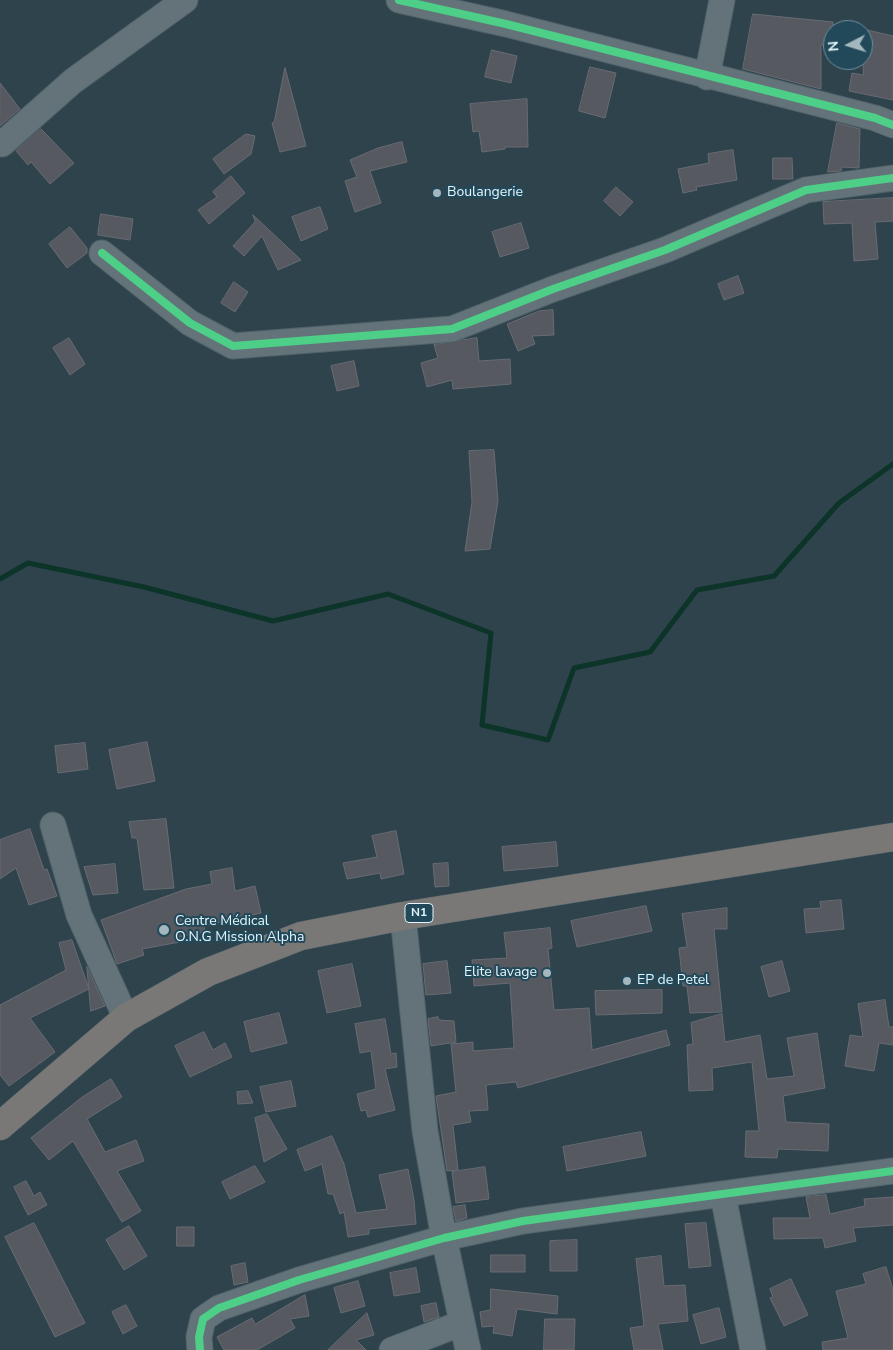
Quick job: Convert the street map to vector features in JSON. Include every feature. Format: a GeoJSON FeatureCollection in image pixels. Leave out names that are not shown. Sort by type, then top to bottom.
{"type":"FeatureCollection","features":[{"type":"Feature","properties":{"kind":"highway","name":"N1"},"geometry":{"type":"LineString","coordinates":[[0,1126],[126,1018],[208,972],[301,936],[403,916],[893,837]]}},
{"type":"Feature","properties":{"kind":"street"},"geometry":{"type":"LineString","coordinates":[[2,144],[73,81],[185,0]]}},
{"type":"Feature","properties":{"kind":"street"},"geometry":{"type":"LineString","coordinates":[[399,0],[506,24],[707,77],[875,118],[893,125]]}},
{"type":"Feature","properties":{"kind":"street"},"geometry":{"type":"LineString","coordinates":[[707,77],[722,0]]}},
{"type":"Feature","properties":{"kind":"street"},"geometry":{"type":"LineString","coordinates":[[102,253],[190,323],[233,346],[452,329],[553,289],[665,250],[806,190],[893,178]]}},
{"type":"Feature","properties":{"kind":"street"},"geometry":{"type":"LineString","coordinates":[[53,825],[79,915],[126,1018]]}},
{"type":"Feature","properties":{"kind":"street"},"geometry":{"type":"LineString","coordinates":[[403,916],[425,1130],[444,1238],[468,1350]]}},
{"type":"Feature","properties":{"kind":"street"},"geometry":{"type":"LineString","coordinates":[[200,1350],[199,1337],[203,1320],[219,1308],[299,1280],[444,1238],[523,1221],[893,1171]]}},
{"type":"Feature","properties":{"kind":"street"},"geometry":{"type":"LineString","coordinates":[[723,1195],[745,1347]]}},
{"type":"Feature","properties":{"kind":"street"},"geometry":{"type":"LineString","coordinates":[[392,1350],[462,1323]]}},
{"type":"Feature","properties":{"kind":"building"},"geometry":{"type":"Polygon","coordinates":[[[753,14],[823,21],[821,89],[743,69],[753,14]]]}},
{"type":"Feature","properties":{"kind":"building"},"geometry":{"type":"Polygon","coordinates":[[[873,31],[893,36],[893,100],[849,91],[852,73],[863,75],[863,70],[873,70],[873,31]]]}},
{"type":"Feature","properties":{"kind":"building"},"geometry":{"type":"Polygon","coordinates":[[[492,50],[517,56],[511,83],[485,77],[492,50]]]}},
{"type":"Feature","properties":{"kind":"building"},"geometry":{"type":"Polygon","coordinates":[[[590,67],[616,73],[605,118],[579,111],[590,67]]]}},
{"type":"Feature","properties":{"kind":"building"},"geometry":{"type":"Polygon","coordinates":[[[285,68],[306,146],[280,152],[272,123],[274,122],[285,68]]]}},
{"type":"Feature","properties":{"kind":"building"},"geometry":{"type":"Polygon","coordinates":[[[0,83],[20,109],[0,126],[0,83]]]}},
{"type":"Feature","properties":{"kind":"building"},"geometry":{"type":"Polygon","coordinates":[[[527,99],[528,147],[505,147],[505,149],[482,152],[479,131],[473,132],[470,104],[527,99]]]}},
{"type":"Feature","properties":{"kind":"building"},"geometry":{"type":"Polygon","coordinates":[[[837,123],[860,129],[859,168],[842,167],[841,171],[828,172],[837,123]]]}},
{"type":"Feature","properties":{"kind":"building"},"geometry":{"type":"Polygon","coordinates":[[[41,129],[74,163],[50,184],[31,162],[28,165],[16,151],[41,129]]]}},
{"type":"Feature","properties":{"kind":"building"},"geometry":{"type":"Polygon","coordinates":[[[246,134],[255,136],[251,154],[224,174],[213,159],[246,134]]]}},
{"type":"Feature","properties":{"kind":"building"},"geometry":{"type":"Polygon","coordinates":[[[402,142],[407,162],[370,171],[381,203],[355,212],[345,181],[357,177],[350,160],[378,148],[402,142]]]}},
{"type":"Feature","properties":{"kind":"building"},"geometry":{"type":"Polygon","coordinates":[[[733,150],[737,180],[696,187],[697,190],[683,193],[678,169],[709,163],[708,154],[733,150]]]}},
{"type":"Feature","properties":{"kind":"building"},"geometry":{"type":"Polygon","coordinates":[[[773,158],[792,158],[793,179],[773,179],[773,158]]]}},
{"type":"Feature","properties":{"kind":"building"},"geometry":{"type":"Polygon","coordinates":[[[231,176],[245,193],[209,224],[198,210],[217,197],[213,192],[231,176]]]}},
{"type":"Feature","properties":{"kind":"building"},"geometry":{"type":"Polygon","coordinates":[[[616,187],[633,202],[620,216],[604,201],[616,187]]]}},
{"type":"Feature","properties":{"kind":"building"},"geometry":{"type":"Polygon","coordinates":[[[893,198],[893,221],[875,222],[878,259],[854,261],[852,223],[824,224],[823,202],[893,198]]]}},
{"type":"Feature","properties":{"kind":"building"},"geometry":{"type":"Polygon","coordinates":[[[320,207],[328,229],[301,241],[292,217],[320,207]]]}},
{"type":"Feature","properties":{"kind":"building"},"geometry":{"type":"Polygon","coordinates":[[[101,214],[133,219],[130,240],[98,235],[101,214]]]}},
{"type":"Feature","properties":{"kind":"building"},"geometry":{"type":"Polygon","coordinates":[[[253,215],[301,260],[278,270],[262,236],[244,256],[233,246],[255,222],[253,215]]]}},
{"type":"Feature","properties":{"kind":"building"},"geometry":{"type":"Polygon","coordinates":[[[521,223],[529,248],[500,257],[492,232],[521,223]]]}},
{"type":"Feature","properties":{"kind":"building"},"geometry":{"type":"Polygon","coordinates":[[[70,227],[87,248],[87,253],[67,268],[49,244],[70,227]]]}},
{"type":"Feature","properties":{"kind":"building"},"geometry":{"type":"Polygon","coordinates":[[[738,276],[744,293],[724,300],[718,284],[738,276]]]}},
{"type":"Feature","properties":{"kind":"building"},"geometry":{"type":"Polygon","coordinates":[[[234,282],[248,292],[235,312],[221,303],[234,282]]]}},
{"type":"Feature","properties":{"kind":"building"},"geometry":{"type":"Polygon","coordinates":[[[553,310],[554,335],[532,336],[535,344],[518,351],[507,324],[539,311],[553,310]]]}},
{"type":"Feature","properties":{"kind":"building"},"geometry":{"type":"Polygon","coordinates":[[[69,338],[85,364],[70,375],[53,348],[69,338]]]}},
{"type":"Feature","properties":{"kind":"building"},"geometry":{"type":"Polygon","coordinates":[[[477,338],[479,361],[510,359],[511,384],[453,389],[452,380],[427,387],[421,363],[438,358],[434,345],[477,338]]]}},
{"type":"Feature","properties":{"kind":"building"},"geometry":{"type":"Polygon","coordinates":[[[354,361],[359,386],[337,391],[331,366],[354,361]]]}},
{"type":"Feature","properties":{"kind":"building"},"geometry":{"type":"Polygon","coordinates":[[[494,450],[498,501],[490,549],[465,551],[472,502],[469,451],[494,450]]]}},
{"type":"Feature","properties":{"kind":"building"},"geometry":{"type":"Polygon","coordinates":[[[147,742],[155,781],[117,789],[109,750],[147,742]]]}},
{"type":"Feature","properties":{"kind":"building"},"geometry":{"type":"Polygon","coordinates":[[[85,743],[88,769],[58,773],[55,746],[85,743]]]}},
{"type":"Feature","properties":{"kind":"building"},"geometry":{"type":"Polygon","coordinates":[[[166,819],[174,888],[144,890],[137,838],[132,838],[129,822],[166,819]]]}},
{"type":"Feature","properties":{"kind":"building"},"geometry":{"type":"Polygon","coordinates":[[[30,829],[44,870],[47,869],[57,896],[29,905],[16,868],[0,879],[0,840],[30,829]]]}},
{"type":"Feature","properties":{"kind":"building"},"geometry":{"type":"Polygon","coordinates":[[[396,831],[404,874],[381,879],[380,873],[347,879],[343,863],[377,857],[372,836],[396,831]]]}},
{"type":"Feature","properties":{"kind":"building"},"geometry":{"type":"Polygon","coordinates":[[[556,842],[558,866],[504,871],[502,847],[556,842]]]}},
{"type":"Feature","properties":{"kind":"building"},"geometry":{"type":"Polygon","coordinates":[[[448,863],[449,886],[435,887],[433,864],[448,863]]]}},
{"type":"Feature","properties":{"kind":"building"},"geometry":{"type":"Polygon","coordinates":[[[115,864],[118,893],[93,895],[84,867],[115,864]]]}},
{"type":"Feature","properties":{"kind":"building"},"geometry":{"type":"Polygon","coordinates":[[[232,868],[235,891],[255,886],[261,913],[204,926],[205,932],[179,937],[180,942],[142,949],[144,955],[117,964],[101,920],[186,889],[212,884],[210,872],[232,868]]]}},
{"type":"Feature","properties":{"kind":"building"},"geometry":{"type":"Polygon","coordinates":[[[841,900],[844,929],[806,933],[804,909],[821,908],[820,902],[841,900]]]}},
{"type":"Feature","properties":{"kind":"building"},"geometry":{"type":"Polygon","coordinates":[[[646,906],[652,931],[577,947],[571,921],[646,906]]]}},
{"type":"Feature","properties":{"kind":"building"},"geometry":{"type":"Polygon","coordinates":[[[727,908],[727,929],[714,929],[722,1012],[690,1013],[687,986],[683,986],[679,948],[687,947],[682,914],[727,908]]]}},
{"type":"Feature","properties":{"kind":"building"},"geometry":{"type":"Polygon","coordinates":[[[550,928],[552,948],[548,949],[554,1010],[589,1008],[592,1050],[666,1030],[670,1045],[518,1088],[516,1082],[486,1085],[488,1110],[469,1111],[471,1122],[453,1125],[458,1170],[447,1171],[436,1096],[456,1092],[451,1044],[473,1042],[473,1051],[514,1048],[510,983],[474,986],[472,960],[507,958],[504,933],[550,928]]]}},
{"type":"Feature","properties":{"kind":"building"},"geometry":{"type":"Polygon","coordinates":[[[72,940],[89,989],[30,1018],[55,1052],[9,1086],[0,1075],[0,1005],[66,970],[59,943],[72,940]]]}},
{"type":"Feature","properties":{"kind":"building"},"geometry":{"type":"Polygon","coordinates":[[[447,961],[451,993],[426,995],[423,964],[447,961]]]}},
{"type":"Feature","properties":{"kind":"building"},"geometry":{"type":"Polygon","coordinates":[[[782,961],[790,991],[769,997],[761,967],[782,961]]]}},
{"type":"Feature","properties":{"kind":"building"},"geometry":{"type":"Polygon","coordinates":[[[352,964],[361,1006],[327,1013],[318,971],[352,964]]]}},
{"type":"Feature","properties":{"kind":"building"},"geometry":{"type":"Polygon","coordinates":[[[87,967],[105,1006],[91,1011],[87,967]]]}},
{"type":"Feature","properties":{"kind":"building"},"geometry":{"type":"Polygon","coordinates":[[[662,990],[662,1013],[596,1015],[595,991],[662,990]]]}},
{"type":"Feature","properties":{"kind":"building"},"geometry":{"type":"Polygon","coordinates":[[[885,1000],[889,1027],[893,1027],[893,1045],[879,1043],[874,1071],[845,1066],[850,1035],[863,1037],[858,1004],[885,1000]]]}},
{"type":"Feature","properties":{"kind":"building"},"geometry":{"type":"Polygon","coordinates":[[[279,1013],[287,1043],[251,1052],[244,1022],[279,1013]]]}},
{"type":"Feature","properties":{"kind":"building"},"geometry":{"type":"Polygon","coordinates":[[[722,1014],[725,1042],[760,1035],[767,1079],[794,1076],[787,1038],[817,1033],[825,1088],[783,1096],[786,1122],[829,1124],[828,1151],[778,1149],[777,1158],[745,1157],[746,1131],[759,1131],[752,1062],[712,1068],[713,1090],[689,1091],[687,1045],[693,1044],[691,1023],[722,1014]]]}},
{"type":"Feature","properties":{"kind":"building"},"geometry":{"type":"Polygon","coordinates":[[[438,1017],[439,1020],[454,1021],[456,1042],[431,1046],[428,1019],[438,1017]]]}},
{"type":"Feature","properties":{"kind":"building"},"geometry":{"type":"Polygon","coordinates":[[[385,1019],[391,1054],[396,1053],[397,1067],[385,1069],[395,1110],[368,1117],[366,1110],[361,1111],[357,1094],[376,1089],[371,1051],[360,1053],[355,1024],[385,1019]]]}},
{"type":"Feature","properties":{"kind":"building"},"geometry":{"type":"Polygon","coordinates":[[[204,1032],[213,1050],[225,1043],[232,1057],[190,1077],[175,1046],[204,1032]]]}},
{"type":"Feature","properties":{"kind":"building"},"geometry":{"type":"Polygon","coordinates":[[[111,1079],[122,1097],[87,1119],[105,1152],[136,1140],[144,1161],[117,1171],[141,1211],[122,1222],[73,1141],[49,1160],[31,1138],[81,1098],[111,1079]]]}},
{"type":"Feature","properties":{"kind":"building"},"geometry":{"type":"Polygon","coordinates":[[[291,1081],[296,1106],[266,1112],[260,1087],[291,1081]]]}},
{"type":"Feature","properties":{"kind":"building"},"geometry":{"type":"Polygon","coordinates":[[[248,1091],[253,1103],[238,1104],[237,1092],[248,1091]]]}},
{"type":"Feature","properties":{"kind":"building"},"geometry":{"type":"Polygon","coordinates":[[[267,1114],[287,1149],[264,1162],[255,1118],[267,1114]]]}},
{"type":"Feature","properties":{"kind":"building"},"geometry":{"type":"Polygon","coordinates":[[[641,1132],[646,1156],[567,1171],[563,1147],[641,1132]]]}},
{"type":"Feature","properties":{"kind":"building"},"geometry":{"type":"Polygon","coordinates":[[[332,1136],[344,1164],[356,1213],[387,1209],[379,1175],[408,1169],[416,1224],[369,1229],[369,1234],[348,1237],[344,1212],[340,1214],[333,1194],[328,1194],[322,1164],[305,1171],[297,1150],[332,1136]]]}},
{"type":"Feature","properties":{"kind":"building"},"geometry":{"type":"Polygon","coordinates":[[[255,1166],[265,1182],[230,1199],[222,1182],[255,1166]]]}},
{"type":"Feature","properties":{"kind":"building"},"geometry":{"type":"Polygon","coordinates":[[[485,1167],[489,1199],[456,1203],[452,1172],[485,1167]]]}},
{"type":"Feature","properties":{"kind":"building"},"geometry":{"type":"Polygon","coordinates":[[[26,1181],[34,1196],[40,1192],[47,1205],[28,1215],[14,1187],[26,1181]]]}},
{"type":"Feature","properties":{"kind":"building"},"geometry":{"type":"Polygon","coordinates":[[[826,1195],[830,1214],[865,1206],[864,1199],[893,1197],[893,1225],[853,1228],[856,1241],[825,1248],[823,1238],[774,1239],[773,1218],[810,1218],[806,1197],[826,1195]]]}},
{"type":"Feature","properties":{"kind":"building"},"geometry":{"type":"Polygon","coordinates":[[[465,1205],[467,1218],[456,1221],[453,1207],[465,1205]]]}},
{"type":"Feature","properties":{"kind":"building"},"geometry":{"type":"Polygon","coordinates":[[[34,1223],[85,1323],[55,1337],[5,1237],[34,1223]]]}},
{"type":"Feature","properties":{"kind":"building"},"geometry":{"type":"Polygon","coordinates":[[[706,1223],[711,1266],[689,1268],[685,1224],[706,1223]]]}},
{"type":"Feature","properties":{"kind":"building"},"geometry":{"type":"Polygon","coordinates":[[[129,1226],[147,1256],[124,1270],[106,1240],[129,1226]]]}},
{"type":"Feature","properties":{"kind":"building"},"geometry":{"type":"Polygon","coordinates":[[[177,1227],[194,1227],[194,1246],[177,1246],[177,1227]]]}},
{"type":"Feature","properties":{"kind":"building"},"geometry":{"type":"Polygon","coordinates":[[[577,1240],[577,1271],[550,1271],[550,1241],[577,1240]]]}},
{"type":"Feature","properties":{"kind":"building"},"geometry":{"type":"Polygon","coordinates":[[[491,1255],[525,1255],[525,1272],[491,1272],[491,1255]]]}},
{"type":"Feature","properties":{"kind":"building"},"geometry":{"type":"Polygon","coordinates":[[[661,1256],[664,1286],[685,1285],[688,1321],[658,1324],[663,1350],[634,1350],[630,1328],[644,1326],[636,1259],[661,1256]]]}},
{"type":"Feature","properties":{"kind":"building"},"geometry":{"type":"Polygon","coordinates":[[[245,1263],[248,1282],[234,1285],[231,1266],[245,1263]]]}},
{"type":"Feature","properties":{"kind":"building"},"geometry":{"type":"Polygon","coordinates":[[[886,1267],[893,1290],[893,1350],[823,1350],[822,1342],[848,1338],[836,1291],[866,1284],[863,1274],[886,1267]]]}},
{"type":"Feature","properties":{"kind":"building"},"geometry":{"type":"Polygon","coordinates":[[[416,1268],[420,1292],[394,1296],[390,1273],[416,1268]]]}},
{"type":"Feature","properties":{"kind":"building"},"geometry":{"type":"Polygon","coordinates":[[[791,1279],[808,1315],[784,1326],[770,1298],[773,1297],[770,1289],[791,1279]]]}},
{"type":"Feature","properties":{"kind":"building"},"geometry":{"type":"Polygon","coordinates":[[[358,1281],[365,1306],[341,1313],[334,1288],[358,1281]]]}},
{"type":"Feature","properties":{"kind":"building"},"geometry":{"type":"Polygon","coordinates":[[[491,1289],[558,1296],[557,1314],[517,1309],[512,1336],[493,1333],[494,1326],[482,1327],[480,1312],[490,1310],[491,1289]]]}},
{"type":"Feature","properties":{"kind":"building"},"geometry":{"type":"Polygon","coordinates":[[[305,1295],[309,1316],[290,1319],[295,1328],[257,1350],[224,1350],[217,1337],[252,1318],[255,1324],[305,1295]]]}},
{"type":"Feature","properties":{"kind":"building"},"geometry":{"type":"Polygon","coordinates":[[[436,1303],[439,1317],[424,1322],[421,1306],[436,1303]]]}},
{"type":"Feature","properties":{"kind":"building"},"geometry":{"type":"Polygon","coordinates":[[[126,1305],[137,1326],[123,1334],[112,1312],[126,1305]]]}},
{"type":"Feature","properties":{"kind":"building"},"geometry":{"type":"Polygon","coordinates":[[[719,1308],[726,1337],[701,1344],[693,1315],[719,1308]]]}},
{"type":"Feature","properties":{"kind":"building"},"geometry":{"type":"Polygon","coordinates":[[[367,1313],[374,1335],[356,1340],[366,1350],[328,1350],[367,1313]]]}},
{"type":"Feature","properties":{"kind":"building"},"geometry":{"type":"Polygon","coordinates":[[[545,1319],[575,1319],[574,1350],[544,1350],[545,1319]]]}},
{"type":"Feature","properties":{"kind":"waterway"},"geometry":{"type":"LineString","coordinates":[[0,579],[28,563],[144,587],[273,621],[388,594],[491,633],[482,725],[548,740],[574,668],[650,652],[697,590],[774,576],[839,503],[893,464]]}},
{"type":"Feature","properties":{"kind":"cycle path"},"geometry":{"type":"LineString","coordinates":[[399,0],[506,24],[875,118],[893,125]]}},
{"type":"Feature","properties":{"kind":"cycle path"},"geometry":{"type":"LineString","coordinates":[[102,253],[190,323],[233,346],[452,329],[553,289],[665,250],[806,190],[893,178]]}},
{"type":"Feature","properties":{"kind":"cycle path"},"geometry":{"type":"LineString","coordinates":[[200,1350],[199,1337],[203,1319],[219,1308],[299,1280],[444,1238],[523,1221],[893,1171]]}},
{"type":"Feature","properties":{"kind":"place","name":"Boulangerie"},"geometry":{"type":"Point","coordinates":[437,193]}},
{"type":"Feature","properties":{"kind":"place","name":"Centre Médical O.N.G Mission Alpha"},"geometry":{"type":"Point","coordinates":[164,930]}},
{"type":"Feature","properties":{"kind":"place","name":"Elite lavage"},"geometry":{"type":"Point","coordinates":[547,973]}},
{"type":"Feature","properties":{"kind":"place","name":"EP de Petel"},"geometry":{"type":"Point","coordinates":[627,981]}}]}
